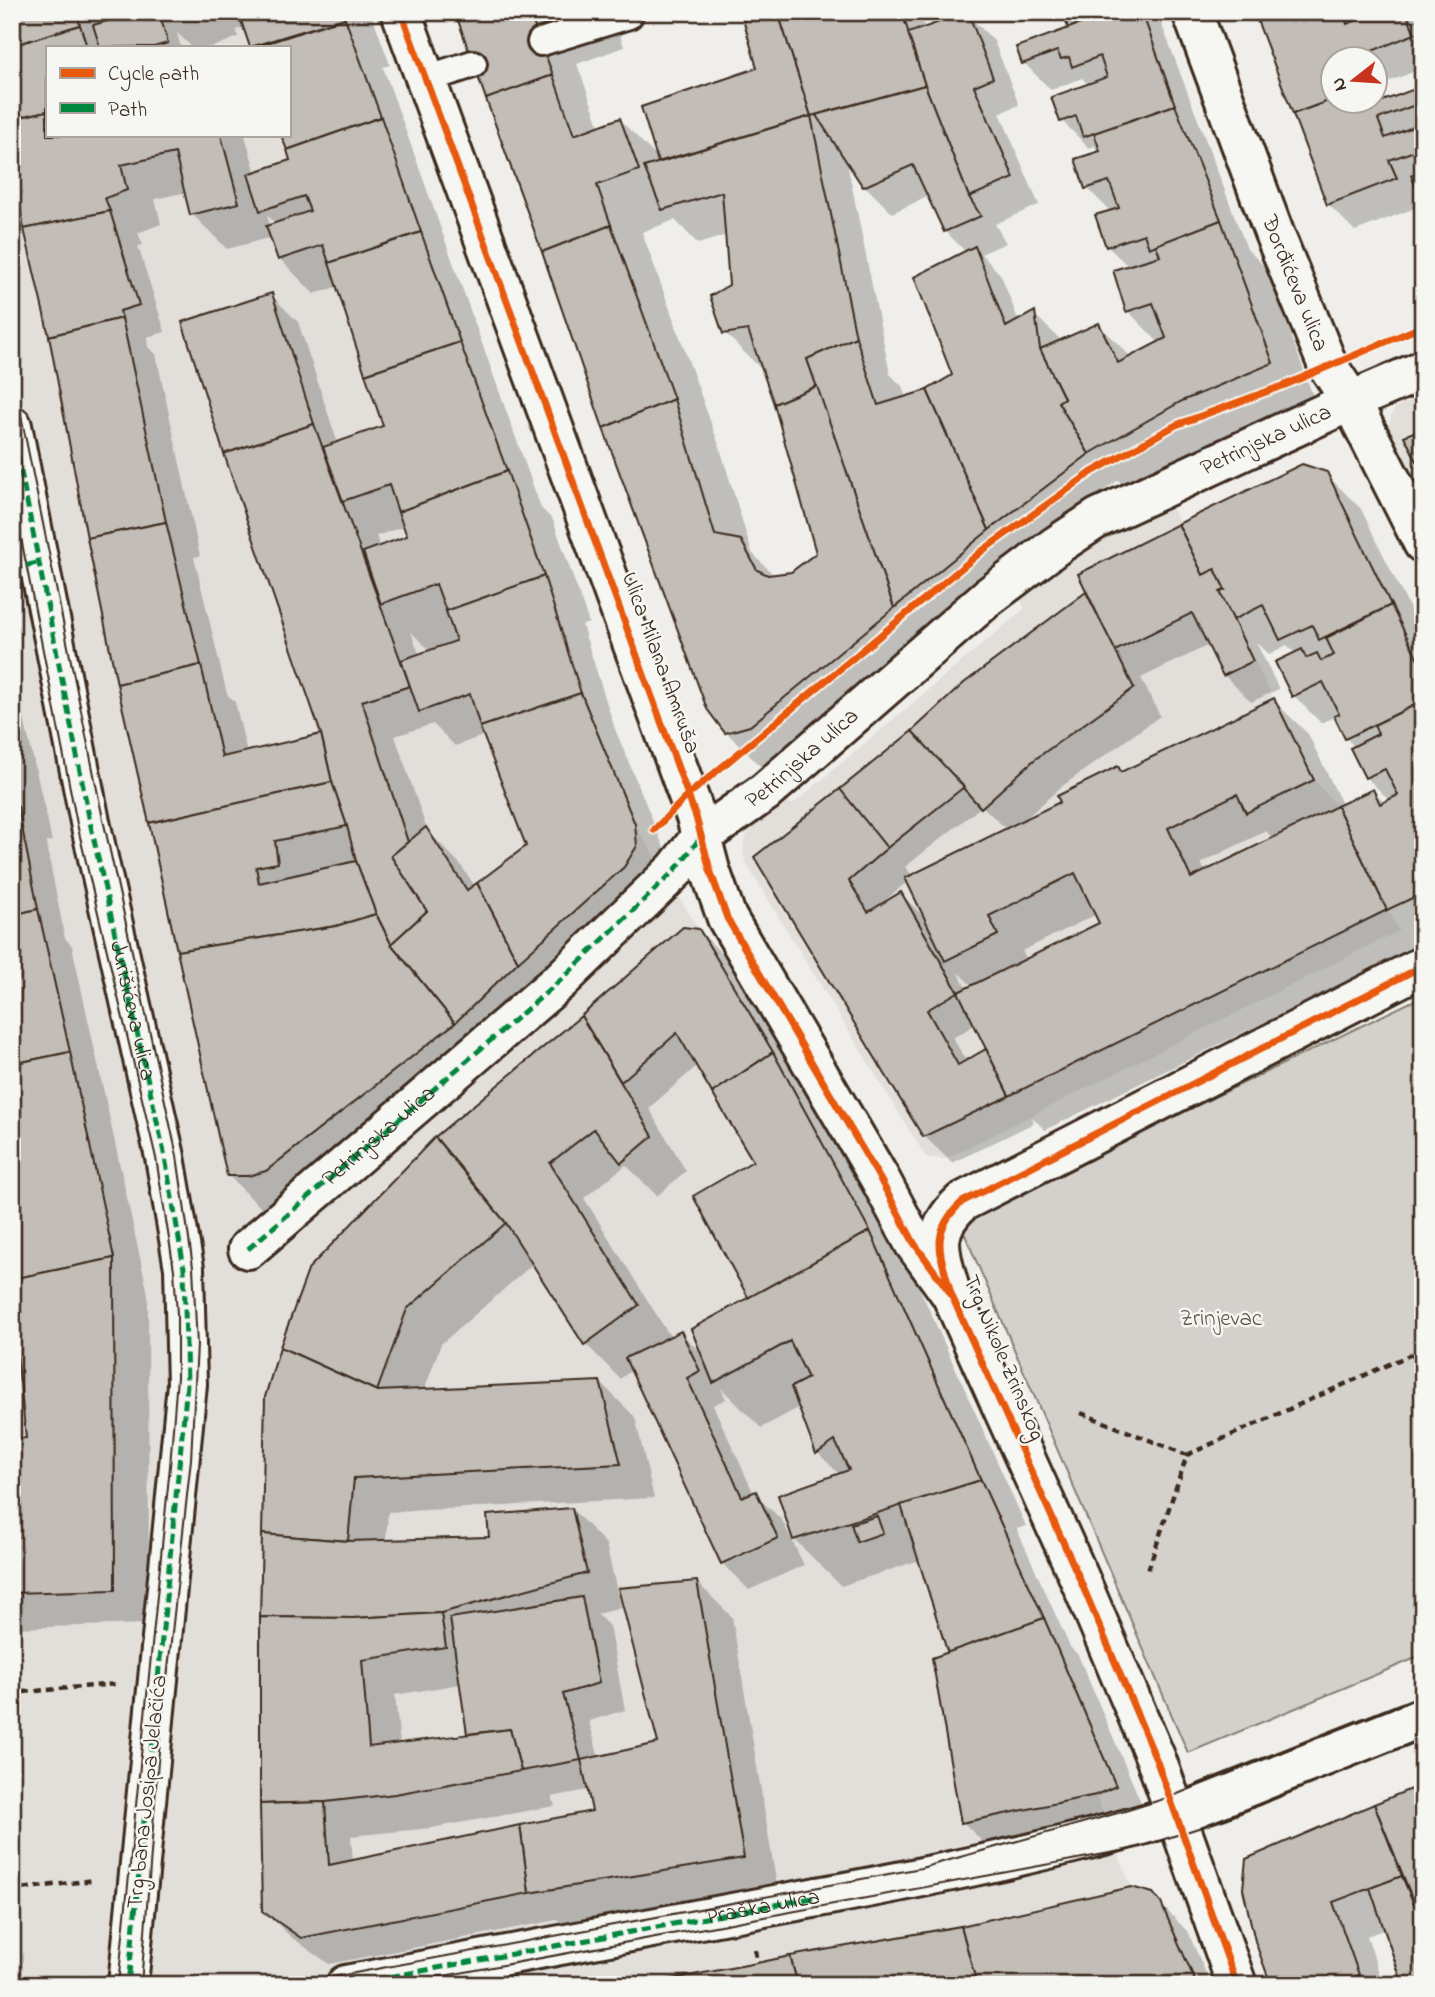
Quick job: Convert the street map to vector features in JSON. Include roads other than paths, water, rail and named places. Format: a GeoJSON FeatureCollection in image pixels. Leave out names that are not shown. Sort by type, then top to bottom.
{"type":"FeatureCollection","features":[{"type":"Feature","properties":{"kind":"street","name":"Ulica Milana Amruša"},"geometry":{"type":"LineString","coordinates":[[401,12],[696,817],[727,918],[880,1179],[914,1243],[951,1294]]}},
{"type":"Feature","properties":{"kind":"street","name":"Đorđićeva ulica"},"geometry":{"type":"LineString","coordinates":[[1192,12],[1314,335],[1333,375],[1351,401],[1423,543]]}},
{"type":"Feature","properties":{"kind":"street","name":"Petrinjska ulica"},"geometry":{"type":"LineString","coordinates":[[248,1249],[562,979],[675,870],[701,837],[765,792],[987,598],[1088,525],[1132,502],[1423,370]]}},
{"type":"Feature","properties":{"kind":"street","name":"Jurišićeva ulica"},"geometry":{"type":"LineString","coordinates":[[12,426],[27,566],[90,822],[165,1157],[184,1268],[187,1384],[168,1600]]}},
{"type":"Feature","properties":{"kind":"street","name":"Trg Nikole Zrinskog"},"geometry":{"type":"LineString","coordinates":[[1237,1985],[1156,1759],[1078,1575],[951,1294],[940,1247],[940,1230],[947,1216],[962,1202],[1423,966]]}},
{"type":"Feature","properties":{"kind":"street","name":"Trg bana Josipa Jelačića"},"geometry":{"type":"LineString","coordinates":[[128,1985],[168,1600]]}},
{"type":"Feature","properties":{"kind":"street"},"geometry":{"type":"LineString","coordinates":[[1176,1815],[1220,1800],[1423,1717]]}},
{"type":"Feature","properties":{"kind":"street","name":"Praška ulica"},"geometry":{"type":"LineString","coordinates":[[346,1985],[936,1875],[1130,1829],[1176,1815]]}},
{"type":"Feature","properties":{"kind":"lane"},"geometry":{"type":"LineString","coordinates":[[541,42],[629,15]]}},
{"type":"Feature","properties":{"kind":"lane"},"geometry":{"type":"LineString","coordinates":[[426,79],[473,64]]}},
{"type":"Feature","properties":{"kind":"tram line"},"geometry":{"type":"LineString","coordinates":[[12,371],[103,819],[177,1156],[193,1267],[197,1345],[191,1459],[158,1761],[141,1985]]}},
{"type":"Feature","properties":{"kind":"tram line"},"geometry":{"type":"LineString","coordinates":[[12,492],[77,824],[156,1158],[174,1270],[177,1377],[118,1985]]}},
{"type":"Feature","properties":{"kind":"tram line"},"geometry":{"type":"LineString","coordinates":[[290,1985],[921,1868],[1170,1797],[1423,1696]]}},
{"type":"Feature","properties":{"kind":"tram line"},"geometry":{"type":"LineString","coordinates":[[395,1985],[1137,1848],[1226,1819],[1423,1738]]}},
{"type":"Feature","properties":{"kind":"park label","name":"Zrinjevac"},"geometry":{"type":"Point","coordinates":[1221,1319]}}]}
